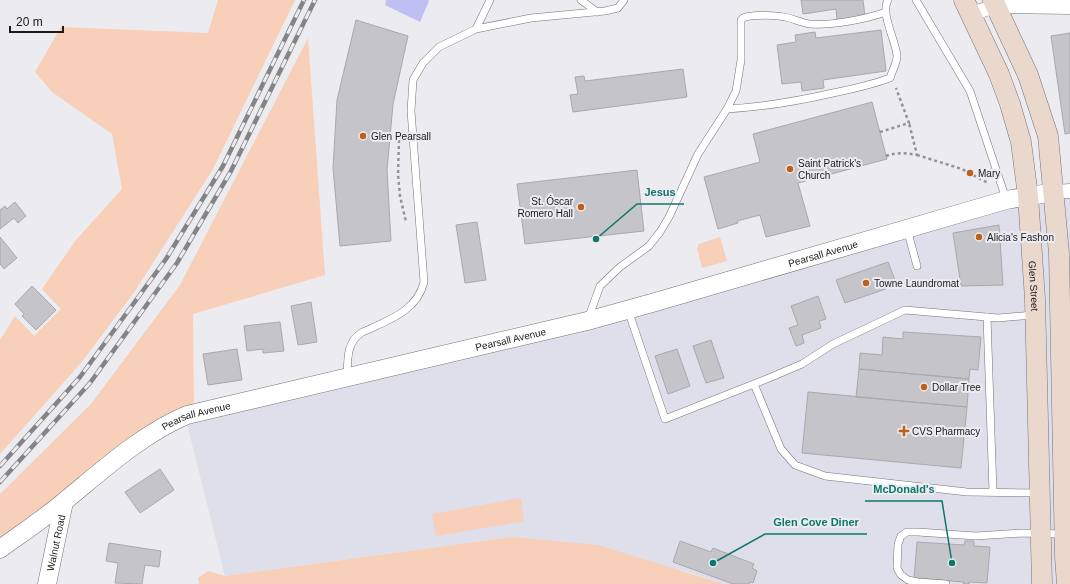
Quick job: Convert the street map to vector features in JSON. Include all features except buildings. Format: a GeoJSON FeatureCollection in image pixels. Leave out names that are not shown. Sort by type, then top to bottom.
{"type":"FeatureCollection","features":[{"type":"Feature","properties":{"kind":"main road"},"geometry":{"type":"LineString","coordinates":[[994,3],[1028,74],[1048,136],[1062,191],[1059,253],[1067,473],[1065,493],[1069,533],[1065,557],[1067,584]]}},
{"type":"Feature","properties":{"kind":"main road","name":"Glen Street"},"geometry":{"type":"LineString","coordinates":[[968,7],[1010,104],[1021,142],[1028,196],[1036,315],[1042,584]]}},
{"type":"Feature","properties":{"kind":"main road"},"geometry":{"type":"LineString","coordinates":[[1039,493],[1065,493]]}},
{"type":"Feature","properties":{"kind":"street"},"geometry":{"type":"LineString","coordinates":[[968,7],[994,3],[1070,7]]}},
{"type":"Feature","properties":{"kind":"street","name":"Pearsall Avenue"},"geometry":{"type":"LineString","coordinates":[[0,549],[64,502],[142,440],[177,419],[192,413],[587,321],[1006,200],[1062,191]]}},
{"type":"Feature","properties":{"kind":"street","name":"Walnut Road"},"geometry":{"type":"LineString","coordinates":[[47,584],[64,502]]}},
{"type":"Feature","properties":{"kind":"lane"},"geometry":{"type":"LineString","coordinates":[[476,29],[490,0]]}},
{"type":"Feature","properties":{"kind":"lane"},"geometry":{"type":"LineString","coordinates":[[581,0],[597,12]]}},
{"type":"Feature","properties":{"kind":"lane"},"geometry":{"type":"LineString","coordinates":[[347,377],[349,349],[355,337],[399,314],[412,305],[422,290],[424,282],[411,111],[413,80],[423,63],[439,47],[476,29],[531,18],[597,12],[618,8],[624,0]]}},
{"type":"Feature","properties":{"kind":"lane"},"geometry":{"type":"LineString","coordinates":[[727,109],[753,108],[810,98],[874,84],[890,78],[897,57],[886,12],[886,3],[888,0]]}},
{"type":"Feature","properties":{"kind":"lane"},"geometry":{"type":"LineString","coordinates":[[916,0],[970,91],[1006,200]]}},
{"type":"Feature","properties":{"kind":"lane"},"geometry":{"type":"LineString","coordinates":[[587,321],[600,286],[620,267],[649,246],[660,232],[669,217],[698,154],[727,109],[736,91],[741,60],[741,20],[747,16],[770,15],[809,24],[821,24],[870,18],[886,12]]}},
{"type":"Feature","properties":{"kind":"lane"},"geometry":{"type":"LineString","coordinates":[[907,228],[918,266]]}},
{"type":"Feature","properties":{"kind":"lane"},"geometry":{"type":"LineString","coordinates":[[628,310],[665,419],[802,364],[832,344],[905,310],[998,318],[1036,315]]}},
{"type":"Feature","properties":{"kind":"lane"},"geometry":{"type":"LineString","coordinates":[[987,317],[993,492]]}},
{"type":"Feature","properties":{"kind":"lane"},"geometry":{"type":"LineString","coordinates":[[754,384],[781,449],[795,465],[825,476],[967,492],[1039,493]]}},
{"type":"Feature","properties":{"kind":"lane"},"geometry":{"type":"LineString","coordinates":[[946,584],[908,580],[901,574],[897,568],[898,544],[901,536],[908,532],[976,536],[1069,533]]}},
{"type":"Feature","properties":{"kind":"path"},"geometry":{"type":"LineString","coordinates":[[890,78],[897,89],[909,123],[917,155]]}},
{"type":"Feature","properties":{"kind":"path"},"geometry":{"type":"LineString","coordinates":[[880,132],[909,123]]}},
{"type":"Feature","properties":{"kind":"path"},"geometry":{"type":"LineString","coordinates":[[886,156],[904,153],[917,155],[962,169],[989,184]]}},
{"type":"Feature","properties":{"kind":"shaded area"},"geometry":{"type":"Polygon","coordinates":[[[218,0],[295,0],[213,169],[135,291],[81,363],[0,454],[0,340],[15,316],[34,336],[61,309],[42,289],[76,240],[122,189],[112,134],[52,92],[35,72],[61,27],[208,33],[218,0]]]}},
{"type":"Feature","properties":{"kind":"shaded area"},"geometry":{"type":"Polygon","coordinates":[[[308,38],[325,275],[193,314],[194,414],[0,547],[0,494],[91,404],[180,285],[308,38]]]}},
{"type":"Feature","properties":{"kind":"shaded area"},"geometry":{"type":"Polygon","coordinates":[[[1070,188],[1070,584],[724,584],[685,571],[512,537],[225,576],[185,416],[1070,188]]]}},
{"type":"Feature","properties":{"kind":"shaded area"},"geometry":{"type":"Polygon","coordinates":[[[720,237],[727,261],[702,268],[697,248],[699,244],[720,237]]]}},
{"type":"Feature","properties":{"kind":"shaded area"},"geometry":{"type":"Polygon","coordinates":[[[521,498],[524,521],[436,536],[432,514],[521,498]]]}},
{"type":"Feature","properties":{"kind":"shaded area"},"geometry":{"type":"Polygon","coordinates":[[[512,537],[598,545],[724,584],[199,584],[198,578],[208,571],[225,576],[512,537]]]}},
{"type":"Feature","properties":{"kind":"water"},"geometry":{"type":"Polygon","coordinates":[[[386,0],[429,1],[420,22],[385,5],[386,0]]]}},
{"type":"Feature","properties":{"kind":"railway"},"geometry":{"type":"LineString","coordinates":[[0,466],[80,377],[166,259],[223,166],[304,0]]}},
{"type":"Feature","properties":{"kind":"railway"},"geometry":{"type":"LineString","coordinates":[[0,482],[90,383],[177,263],[231,171],[315,0]]}},
{"type":"Feature","properties":{"kind":"place","name":"Glen Pearsall"},"geometry":{"type":"Point","coordinates":[363,136]}},
{"type":"Feature","properties":{"kind":"place","name":"Saint Patrick's Church"},"geometry":{"type":"Point","coordinates":[790,169]}},
{"type":"Feature","properties":{"kind":"place","name":"Mary"},"geometry":{"type":"Point","coordinates":[970,173]}},
{"type":"Feature","properties":{"kind":"place","name":"St. Óscar Romero Hall"},"geometry":{"type":"Point","coordinates":[581,207]}},
{"type":"Feature","properties":{"kind":"place","name":"Alicia's Fashon"},"geometry":{"type":"Point","coordinates":[979,237]}},
{"type":"Feature","properties":{"kind":"place","name":"Jesus"},"geometry":{"type":"Point","coordinates":[596,239]}},
{"type":"Feature","properties":{"kind":"place","name":"Towne Laundromat"},"geometry":{"type":"Point","coordinates":[866,283]}},
{"type":"Feature","properties":{"kind":"place","name":"Dollar Tree"},"geometry":{"type":"Point","coordinates":[924,387]}},
{"type":"Feature","properties":{"kind":"place","name":"CVS Pharmacy"},"geometry":{"type":"Point","coordinates":[904,431]}},
{"type":"Feature","properties":{"kind":"place","name":"Glen Cove Diner"},"geometry":{"type":"Point","coordinates":[713,563]}},
{"type":"Feature","properties":{"kind":"place","name":"McDonald's"},"geometry":{"type":"Point","coordinates":[952,563]}}]}
